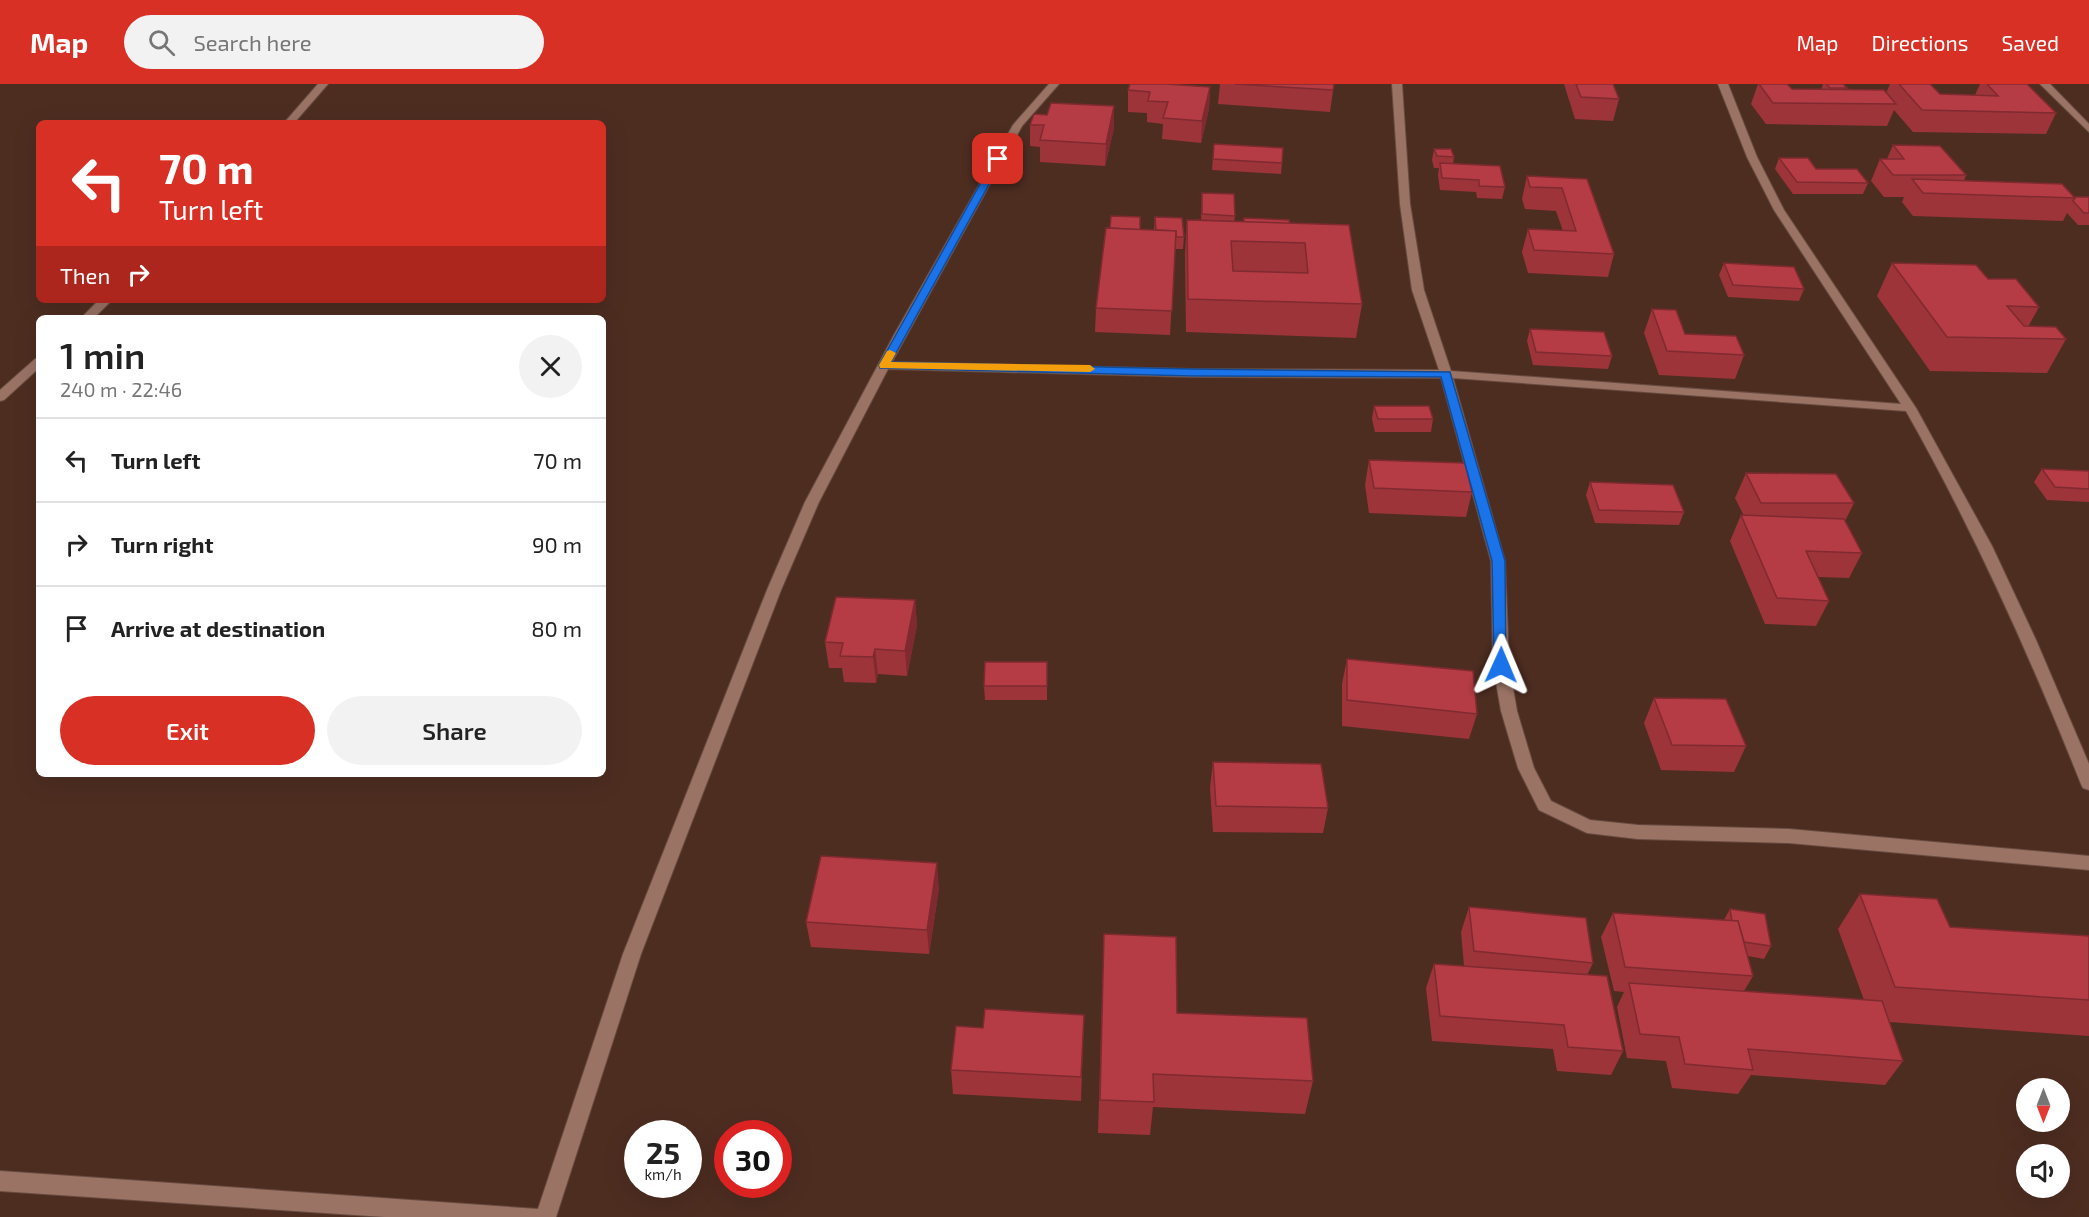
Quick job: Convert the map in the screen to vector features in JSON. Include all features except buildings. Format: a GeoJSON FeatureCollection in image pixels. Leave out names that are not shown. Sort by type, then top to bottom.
{"type":"FeatureCollection","features":[{"type":"Feature","properties":{"kind":"street"},"geometry":{"type":"LineString","coordinates":[[292,120],[323,84]]}},
{"type":"Feature","properties":{"kind":"street"},"geometry":{"type":"LineString","coordinates":[[546,1217],[632,954],[745,663],[812,502],[884,365],[1014,133],[1054,84]]}},
{"type":"Feature","properties":{"kind":"street"},"geometry":{"type":"LineString","coordinates":[[1397,84],[1405,204],[1418,290],[1446,374],[1498,561],[1501,665],[1509,711],[1526,768],[1545,805],[1587,826],[1638,832],[1789,836],[2089,863]]}},
{"type":"Feature","properties":{"kind":"street"},"geometry":{"type":"LineString","coordinates":[[1723,84],[1763,180],[1809,255],[1910,408],[1969,514],[2042,663],[2089,784]]}},
{"type":"Feature","properties":{"kind":"street"},"geometry":{"type":"LineString","coordinates":[[2045,84],[2089,129]]}},
{"type":"Feature","properties":{"kind":"street"},"geometry":{"type":"LineString","coordinates":[[90,315],[103,303]]}},
{"type":"Feature","properties":{"kind":"street"},"geometry":{"type":"LineString","coordinates":[[0,397],[36,365]]}},
{"type":"Feature","properties":{"kind":"street"},"geometry":{"type":"LineString","coordinates":[[884,365],[1192,373],[1446,374],[1910,408]]}},
{"type":"Feature","properties":{"kind":"street"},"geometry":{"type":"LineString","coordinates":[[0,1181],[533,1217]]}},
{"type":"Feature","properties":{"kind":"slow traffic"},"geometry":{"type":"LineString","coordinates":[[890,353],[884,365],[1090,369]]}},
{"type":"Feature","properties":{"kind":"route"},"geometry":{"type":"LineString","coordinates":[[998,159],[884,365],[1192,373],[1446,374],[1498,561],[1502,625],[1501,665]]}}]}
